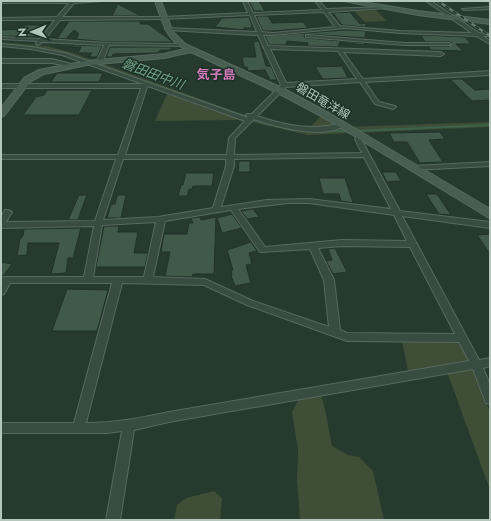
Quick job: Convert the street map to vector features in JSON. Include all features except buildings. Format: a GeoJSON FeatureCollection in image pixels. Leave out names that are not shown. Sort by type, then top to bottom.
{"type":"FeatureCollection","features":[{"type":"Feature","properties":{"kind":"main road","name":"磐田竜洋線"},"geometry":{"type":"LineString","coordinates":[[158,1],[167,29],[174,38],[183,45],[282,87],[359,136],[490,214]]}},
{"type":"Feature","properties":{"kind":"main road"},"geometry":{"type":"LineString","coordinates":[[347,1],[384,8],[490,22]]}},
{"type":"Feature","properties":{"kind":"main road"},"geometry":{"type":"LineString","coordinates":[[1,114],[27,80],[42,72],[72,65],[94,62],[164,56],[193,49]]}},
{"type":"Feature","properties":{"kind":"street"},"geometry":{"type":"LineString","coordinates":[[11,1],[54,1]]}},
{"type":"Feature","properties":{"kind":"street"},"geometry":{"type":"LineString","coordinates":[[1,2],[100,1]]}},
{"type":"Feature","properties":{"kind":"street"},"geometry":{"type":"LineString","coordinates":[[245,1],[267,47],[282,87]]}},
{"type":"Feature","properties":{"kind":"street"},"geometry":{"type":"LineString","coordinates":[[317,1],[338,27]]}},
{"type":"Feature","properties":{"kind":"street"},"geometry":{"type":"LineString","coordinates":[[428,1],[490,43]]}},
{"type":"Feature","properties":{"kind":"street"},"geometry":{"type":"LineString","coordinates":[[35,48],[72,2]]}},
{"type":"Feature","properties":{"kind":"street"},"geometry":{"type":"LineString","coordinates":[[1,19],[164,18],[326,12],[384,8]]}},
{"type":"Feature","properties":{"kind":"street"},"geometry":{"type":"LineString","coordinates":[[464,9],[490,8]]}},
{"type":"Feature","properties":{"kind":"street"},"geometry":{"type":"LineString","coordinates":[[167,29],[281,34],[338,27],[353,27],[385,31],[479,36],[490,35]]}},
{"type":"Feature","properties":{"kind":"street"},"geometry":{"type":"LineString","coordinates":[[302,48],[311,31]]}},
{"type":"Feature","properties":{"kind":"street"},"geometry":{"type":"LineString","coordinates":[[383,52],[385,31]]}},
{"type":"Feature","properties":{"kind":"street"},"geometry":{"type":"LineString","coordinates":[[421,32],[426,44]]}},
{"type":"Feature","properties":{"kind":"street"},"geometry":{"type":"LineString","coordinates":[[308,36],[385,43],[449,44]]}},
{"type":"Feature","properties":{"kind":"street"},"geometry":{"type":"LineString","coordinates":[[1,38],[107,44],[183,45]]}},
{"type":"Feature","properties":{"kind":"street"},"geometry":{"type":"LineString","coordinates":[[94,62],[107,44]]}},
{"type":"Feature","properties":{"kind":"street"},"geometry":{"type":"LineString","coordinates":[[1,46],[35,48],[94,62],[250,118]]}},
{"type":"Feature","properties":{"kind":"street"},"geometry":{"type":"LineString","coordinates":[[267,47],[441,54]]}},
{"type":"Feature","properties":{"kind":"street"},"geometry":{"type":"LineString","coordinates":[[339,50],[378,103],[393,106]]}},
{"type":"Feature","properties":{"kind":"street"},"geometry":{"type":"LineString","coordinates":[[1,62],[52,61],[72,65]]}},
{"type":"Feature","properties":{"kind":"street"},"geometry":{"type":"LineString","coordinates":[[94,62],[146,85],[250,118],[309,129],[329,128],[342,125]]}},
{"type":"Feature","properties":{"kind":"street"},"geometry":{"type":"LineString","coordinates":[[216,210],[230,166],[232,138],[282,87],[490,73]]}},
{"type":"Feature","properties":{"kind":"street"},"geometry":{"type":"LineString","coordinates":[[1,86],[146,85]]}},
{"type":"Feature","properties":{"kind":"street"},"geometry":{"type":"LineString","coordinates":[[88,280],[98,224],[146,85]]}},
{"type":"Feature","properties":{"kind":"street"},"geometry":{"type":"LineString","coordinates":[[359,136],[358,139],[366,155],[476,364],[490,399]]}},
{"type":"Feature","properties":{"kind":"street"},"geometry":{"type":"LineString","coordinates":[[1,157],[230,157],[366,155]]}},
{"type":"Feature","properties":{"kind":"street"},"geometry":{"type":"LineString","coordinates":[[413,168],[490,164]]}},
{"type":"Feature","properties":{"kind":"street"},"geometry":{"type":"LineString","coordinates":[[8,212],[1,225],[98,224],[161,218],[276,202],[309,201],[490,225]]}},
{"type":"Feature","properties":{"kind":"street"},"geometry":{"type":"LineString","coordinates":[[234,208],[263,250],[342,243],[413,244]]}},
{"type":"Feature","properties":{"kind":"street"},"geometry":{"type":"LineString","coordinates":[[148,280],[161,218]]}},
{"type":"Feature","properties":{"kind":"street"},"geometry":{"type":"LineString","coordinates":[[313,246],[329,280],[335,333]]}},
{"type":"Feature","properties":{"kind":"street"},"geometry":{"type":"LineString","coordinates":[[1,292],[4,280],[148,280],[205,282],[250,302],[347,337],[462,338]]}},
{"type":"Feature","properties":{"kind":"street"},"geometry":{"type":"LineString","coordinates":[[79,428],[118,280]]}},
{"type":"Feature","properties":{"kind":"street"},"geometry":{"type":"LineString","coordinates":[[1,428],[112,428],[119,425],[129,426],[169,417],[222,410],[490,362]]}},
{"type":"Feature","properties":{"kind":"street"},"geometry":{"type":"LineString","coordinates":[[113,520],[129,426]]}},
{"type":"Feature","properties":{"kind":"green space"},"geometry":{"type":"Polygon","coordinates":[[[376,10],[387,21],[365,22],[354,11],[376,10]]]}},
{"type":"Feature","properties":{"kind":"green space"},"geometry":{"type":"Polygon","coordinates":[[[1,42],[47,46],[73,53],[242,114],[308,129],[321,116],[339,126],[346,127],[490,122],[490,127],[308,135],[256,123],[63,54],[46,50],[1,46],[1,42]]]}},
{"type":"Feature","properties":{"kind":"green space"},"geometry":{"type":"Polygon","coordinates":[[[167,94],[237,119],[237,120],[155,121],[167,94]]]}},
{"type":"Feature","properties":{"kind":"green space"},"geometry":{"type":"Polygon","coordinates":[[[402,341],[458,341],[472,364],[490,413],[490,490],[446,369],[409,376],[402,341]]]}},
{"type":"Feature","properties":{"kind":"green space"},"geometry":{"type":"Polygon","coordinates":[[[320,392],[332,446],[348,455],[359,457],[373,471],[384,520],[300,520],[297,480],[298,450],[292,412],[301,395],[320,392]]]}},
{"type":"Feature","properties":{"kind":"green space"},"geometry":{"type":"Polygon","coordinates":[[[214,491],[222,498],[220,520],[174,520],[177,505],[186,498],[214,491]]]}},
{"type":"Feature","properties":{"kind":"waterway","name":"磐田田中川"},"geometry":{"type":"LineString","coordinates":[[1,44],[40,48],[78,58]]}},
{"type":"Feature","properties":{"kind":"waterway","name":"磐田田中川"},"geometry":{"type":"LineString","coordinates":[[209,104],[261,122],[293,130],[346,131]]}},
{"type":"Feature","properties":{"kind":"waterway","name":"磐田田中川"},"geometry":{"type":"LineString","coordinates":[[356,131],[490,125]]}},
{"type":"Feature","properties":{"kind":"railway"},"geometry":{"type":"LineString","coordinates":[[438,1],[490,36]]}},
{"type":"Feature","properties":{"kind":"district","name":"気子島"},"geometry":{"type":"Point","coordinates":[216,74]}}]}
